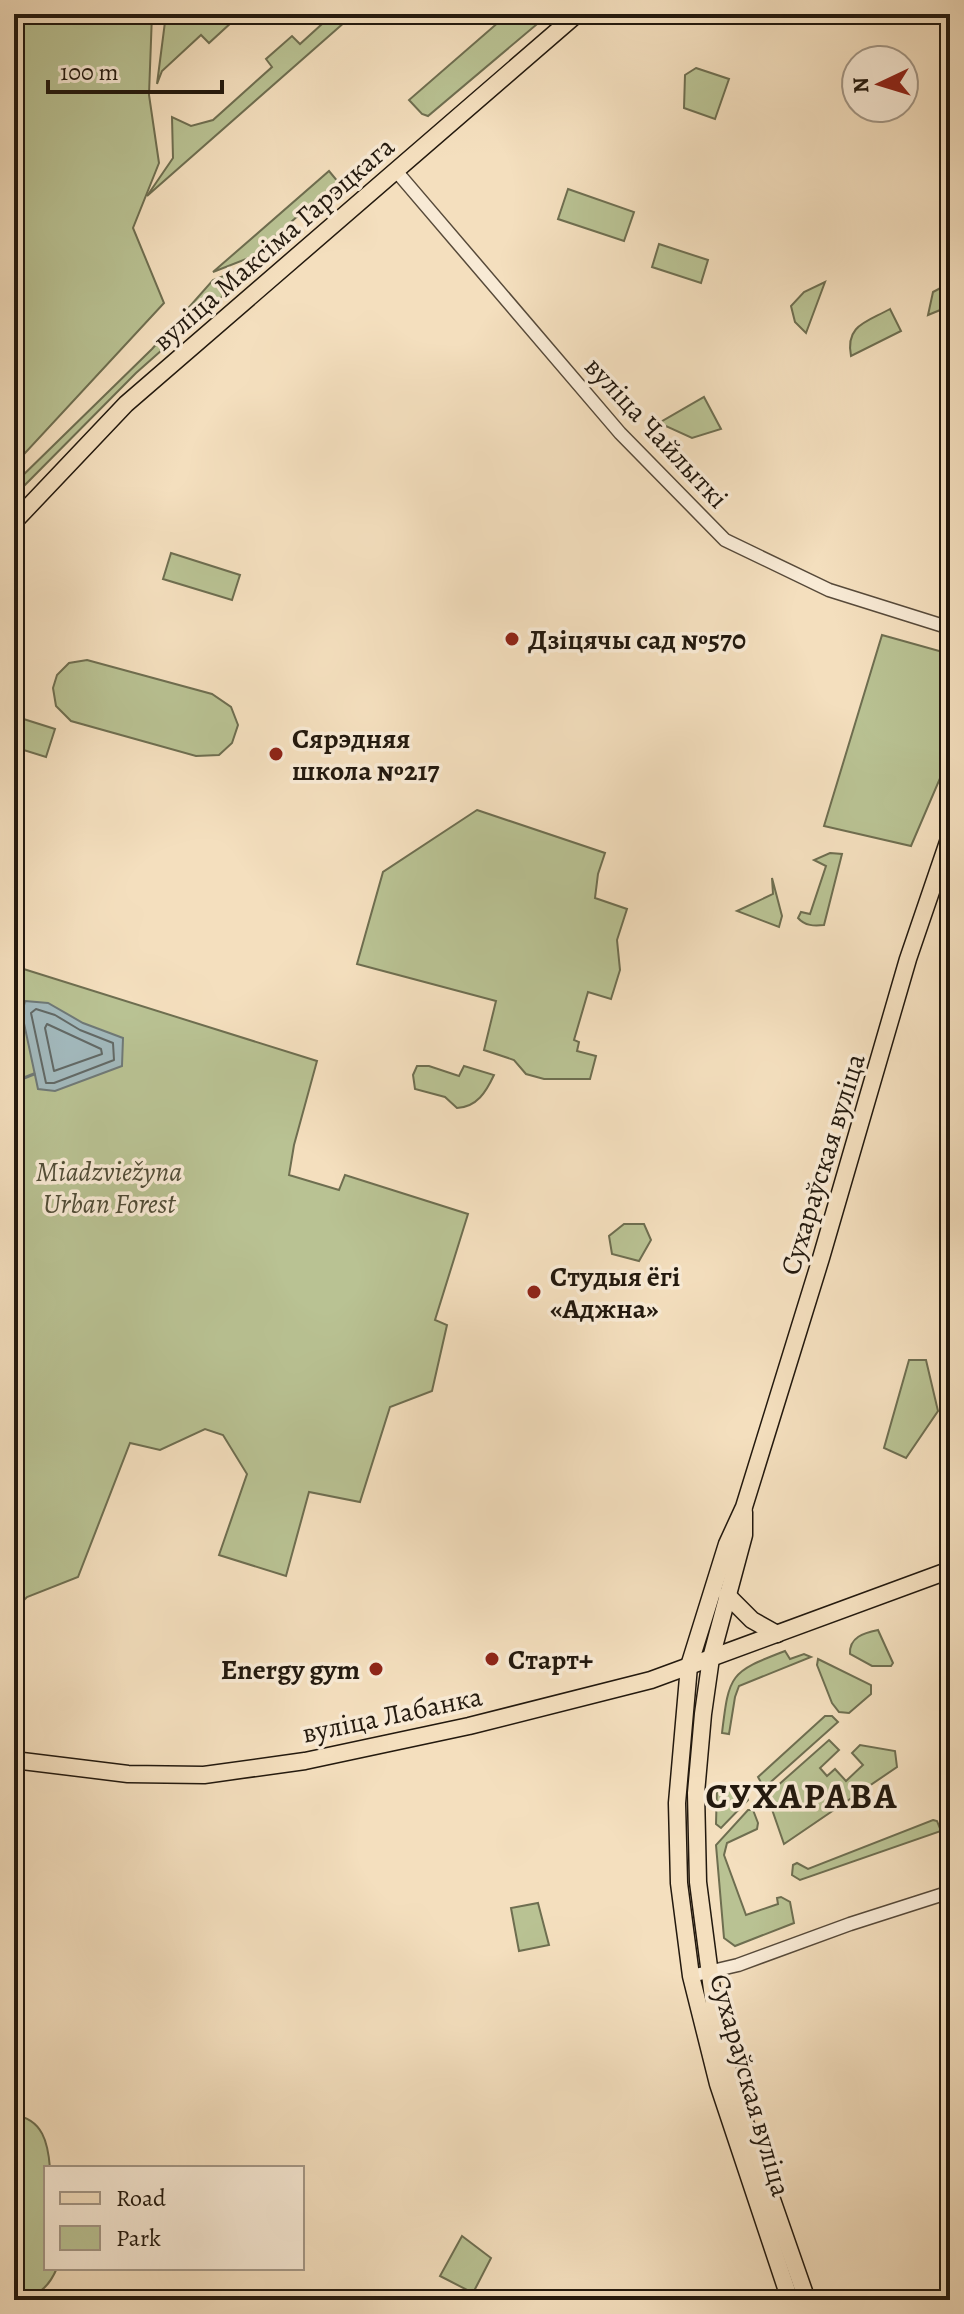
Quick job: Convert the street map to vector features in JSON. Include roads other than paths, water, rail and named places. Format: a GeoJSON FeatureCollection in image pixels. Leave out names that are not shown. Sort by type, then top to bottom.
{"type":"FeatureCollection","features":[{"type":"Feature","properties":{"kind":"main road","name":"вуліца Максіма Гарэцкага"},"geometry":{"type":"LineString","coordinates":[[14,522],[126,404],[577,14]]}},
{"type":"Feature","properties":{"kind":"main road","name":"Сухараўская вуліца"},"geometry":{"type":"LineString","coordinates":[[807,2300],[730,2079],[700,1974],[679,1883],[677,1803],[689,1666],[727,1544],[744,1507],[834,1216],[908,959],[950,836]]}},
{"type":"Feature","properties":{"kind":"main road","name":"Сухараўская вуліца"},"geometry":{"type":"LineString","coordinates":[[744,1507],[744,1535],[711,1658],[700,1750],[696,1834],[700,1974],[718,2084],[790,2300]]}},
{"type":"Feature","properties":{"kind":"main road","name":"вуліца Лабанка"},"geometry":{"type":"LineString","coordinates":[[14,1760],[128,1774],[204,1775],[305,1761],[414,1738],[651,1680],[950,1570]]}},
{"type":"Feature","properties":{"kind":"main road"},"geometry":{"type":"LineString","coordinates":[[727,1595],[752,1620],[777,1634]]}},
{"type":"Feature","properties":{"kind":"main road"},"geometry":{"type":"LineString","coordinates":[[651,1680],[671,1687],[678,1694],[685,1711]]}},
{"type":"Feature","properties":{"kind":"street","name":"вуліца Чайлыткі"},"geometry":{"type":"LineString","coordinates":[[397,172],[620,433],[725,540],[829,590],[950,628]]}},
{"type":"Feature","properties":{"kind":"street"},"geometry":{"type":"LineString","coordinates":[[700,1974],[738,1965],[950,1892]]}},
{"type":"Feature","properties":{"kind":"water"},"geometry":{"type":"Polygon","coordinates":[[[25,1001],[48,1003],[83,1023],[123,1038],[122,1066],[55,1091],[38,1089],[22,1014],[25,1001]]]}},
{"type":"Feature","properties":{"kind":"waterway"},"geometry":{"type":"LineString","coordinates":[[14,1082],[34,1074]]}},
{"type":"Feature","properties":{"kind":"place","name":"Дзіцячы сад №570"},"geometry":{"type":"Point","coordinates":[512,639]}},
{"type":"Feature","properties":{"kind":"place","name":"Сярэдняя школа №217"},"geometry":{"type":"Point","coordinates":[276,754]}},
{"type":"Feature","properties":{"kind":"place","name":"Студыя ёгі «Аджна»"},"geometry":{"type":"Point","coordinates":[534,1292]}},
{"type":"Feature","properties":{"kind":"place","name":"Старт+"},"geometry":{"type":"Point","coordinates":[492,1659]}},
{"type":"Feature","properties":{"kind":"place","name":"Energy gym"},"geometry":{"type":"Point","coordinates":[376,1669]}},
{"type":"Feature","properties":{"kind":"district","name":"СУХАРАВА"},"geometry":{"type":"Point","coordinates":[802,1795]}},
{"type":"Feature","properties":{"kind":"park label","name":"Miadzviežyna Urban Forest"},"geometry":{"type":"Point","coordinates":[109,1187]}}]}
